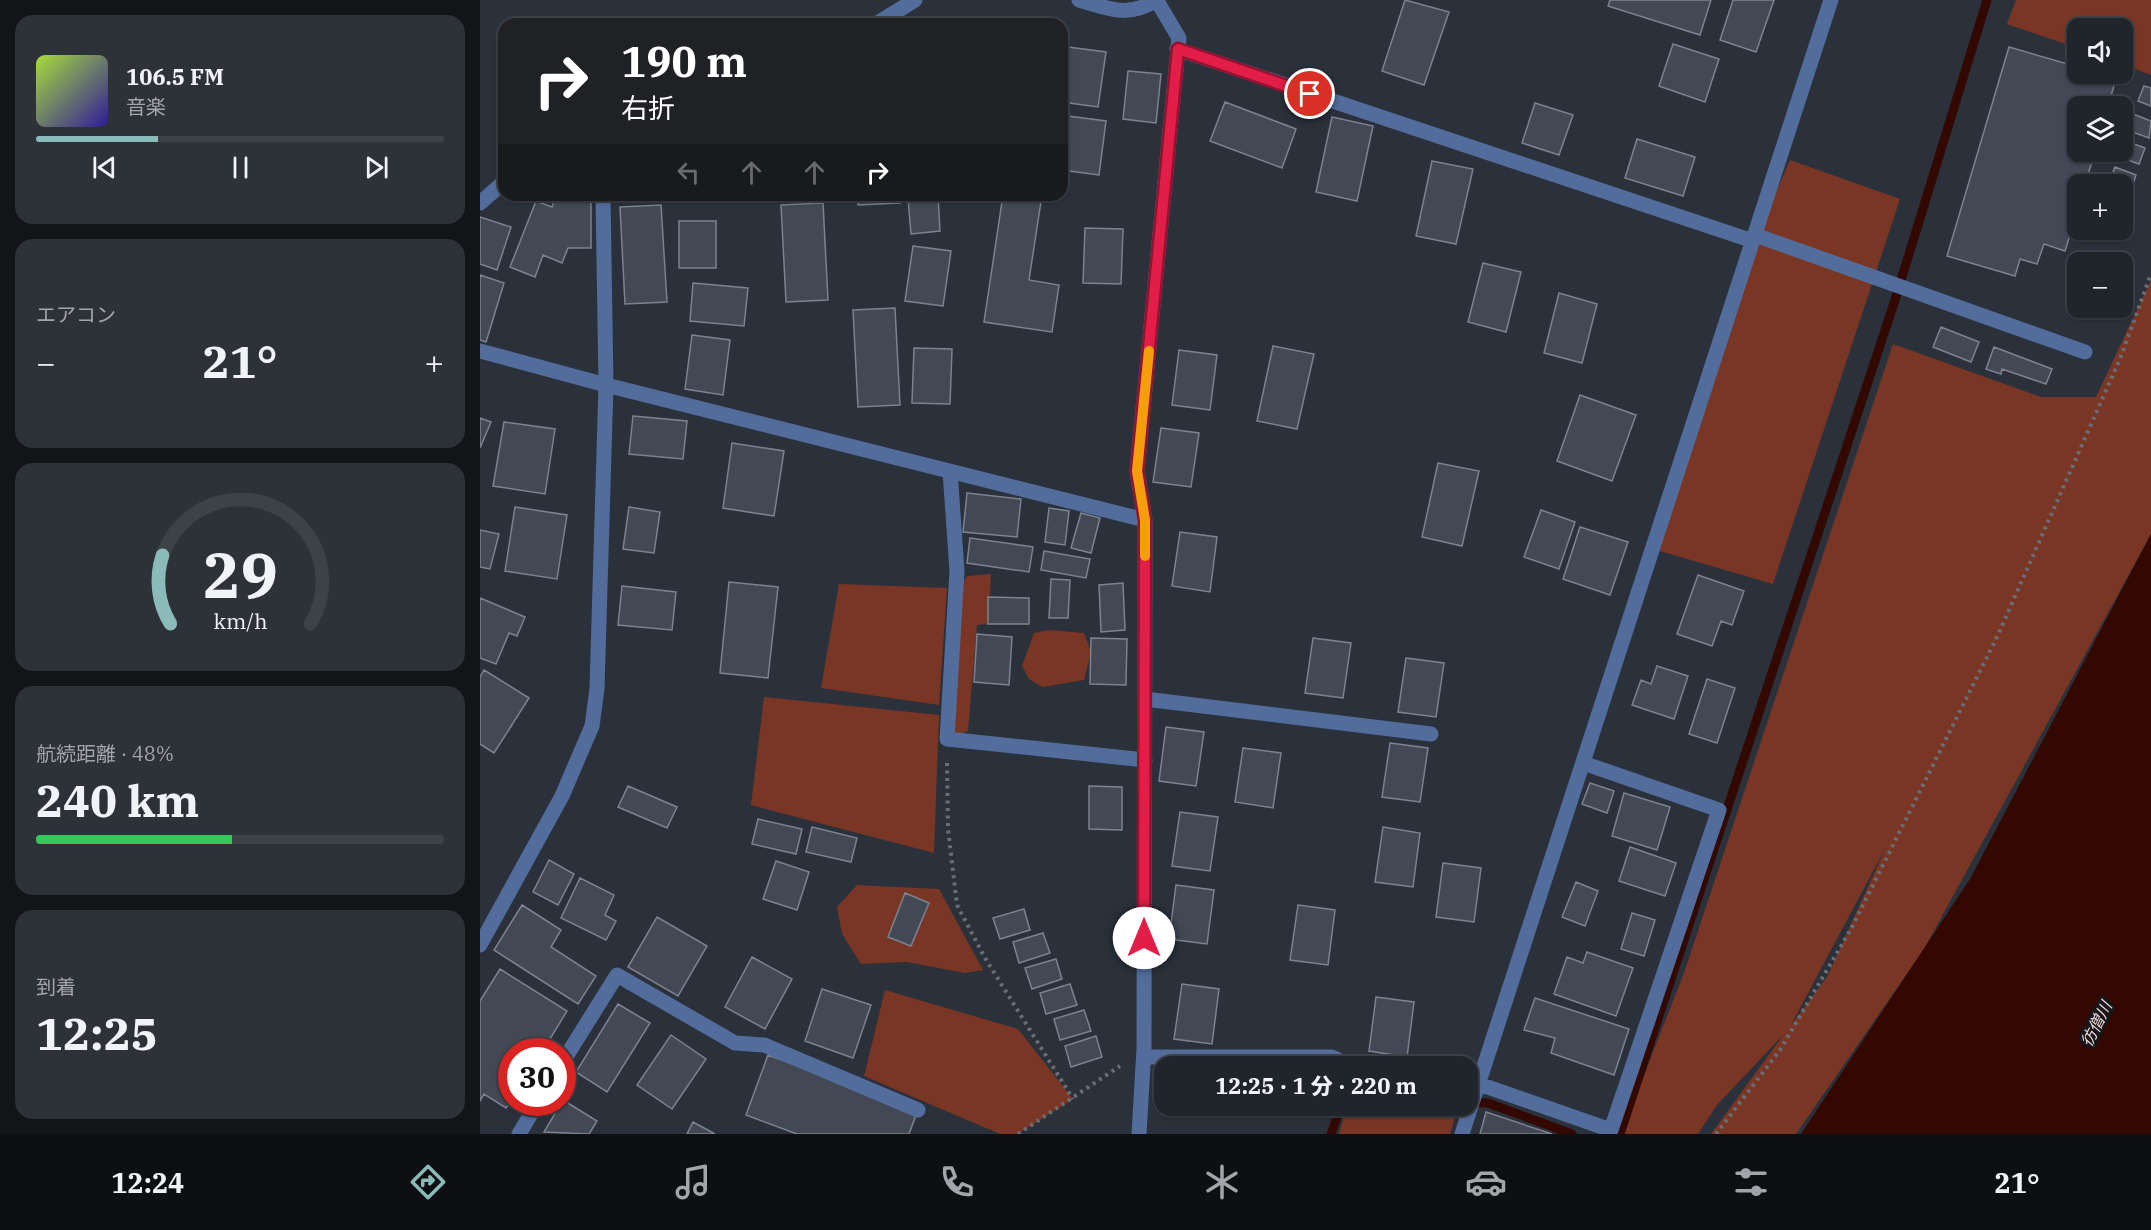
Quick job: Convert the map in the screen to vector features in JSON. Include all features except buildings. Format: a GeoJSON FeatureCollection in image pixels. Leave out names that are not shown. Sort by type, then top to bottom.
{"type":"FeatureCollection","features":[{"type":"Feature","properties":{"kind":"street"},"geometry":{"type":"LineString","coordinates":[[886,18],[915,0]]}},
{"type":"Feature","properties":{"kind":"street"},"geometry":{"type":"LineString","coordinates":[[1079,0],[1115,11],[1135,12],[1157,0],[1179,38],[1137,471],[1145,520],[1144,1053],[1139,1134]]}},
{"type":"Feature","properties":{"kind":"street"},"geometry":{"type":"LineString","coordinates":[[1478,1068],[1583,763],[1831,0]]}},
{"type":"Feature","properties":{"kind":"street"},"geometry":{"type":"LineString","coordinates":[[1178,49],[1754,238],[2085,352]]}},
{"type":"Feature","properties":{"kind":"street"},"geometry":{"type":"LineString","coordinates":[[480,203],[498,187]]}},
{"type":"Feature","properties":{"kind":"street"},"geometry":{"type":"LineString","coordinates":[[480,945],[562,796],[592,726],[597,689],[606,385],[603,201]]}},
{"type":"Feature","properties":{"kind":"street"},"geometry":{"type":"LineString","coordinates":[[480,351],[606,385],[1145,520]]}},
{"type":"Feature","properties":{"kind":"street"},"geometry":{"type":"LineString","coordinates":[[950,471],[957,571],[947,739],[1145,760]]}},
{"type":"Feature","properties":{"kind":"street"},"geometry":{"type":"LineString","coordinates":[[1145,699],[1431,734]]}},
{"type":"Feature","properties":{"kind":"street"},"geometry":{"type":"LineString","coordinates":[[1478,1085],[1611,1130],[1719,810],[1583,763]]}},
{"type":"Feature","properties":{"kind":"street"},"geometry":{"type":"LineString","coordinates":[[576,1041],[617,975],[735,1043],[764,1045],[918,1110]]}},
{"type":"Feature","properties":{"kind":"street"},"geometry":{"type":"LineString","coordinates":[[1144,1053],[1285,1056]]}},
{"type":"Feature","properties":{"kind":"street"},"geometry":{"type":"LineString","coordinates":[[519,1134],[530,1116]]}},
{"type":"Feature","properties":{"kind":"street"},"geometry":{"type":"LineString","coordinates":[[1462,1134],[1466,1116]]}},
{"type":"Feature","properties":{"kind":"path"},"geometry":{"type":"LineString","coordinates":[[1716,1134],[1780,1050],[1857,918],[1997,638],[2116,369],[2151,274]]}},
{"type":"Feature","properties":{"kind":"path"},"geometry":{"type":"LineString","coordinates":[[947,739],[948,829],[957,905],[985,958],[1073,1099]]}},
{"type":"Feature","properties":{"kind":"path"},"geometry":{"type":"LineString","coordinates":[[1018,1134],[1144,1053]]}},
{"type":"Feature","properties":{"kind":"shaded area"},"geometry":{"type":"Polygon","coordinates":[[[2016,0],[2151,0],[2151,75],[2133,68],[2133,18],[2067,18],[2067,45],[2007,24],[2016,0]]]}},
{"type":"Feature","properties":{"kind":"shaded area"},"geometry":{"type":"Polygon","coordinates":[[[1790,160],[1900,199],[1773,584],[1653,549],[1746,262],[1790,160]]]}},
{"type":"Feature","properties":{"kind":"shaded area"},"geometry":{"type":"Polygon","coordinates":[[[2151,280],[2151,534],[1924,949],[1796,1134],[1711,1134],[1784,1034],[1717,1105],[1698,1134],[1621,1134],[1684,973],[1893,344],[2041,397],[2096,397],[2151,280]],[[1886,847],[1792,1024],[1827,977],[1886,847]]]}},
{"type":"Feature","properties":{"kind":"shaded area"},"geometry":{"type":"Polygon","coordinates":[[[991,574],[988,624],[977,625],[968,731],[947,739],[956,593],[967,576],[991,574]]]}},
{"type":"Feature","properties":{"kind":"shaded area"},"geometry":{"type":"Polygon","coordinates":[[[839,584],[947,588],[939,705],[821,688],[839,584]]]}},
{"type":"Feature","properties":{"kind":"shaded area"},"geometry":{"type":"Polygon","coordinates":[[[1049,630],[1084,633],[1091,652],[1084,680],[1042,687],[1029,679],[1022,666],[1034,633],[1049,630]]]}},
{"type":"Feature","properties":{"kind":"shaded area"},"geometry":{"type":"Polygon","coordinates":[[[764,697],[939,715],[934,853],[751,805],[764,697]]]}},
{"type":"Feature","properties":{"kind":"shaded area"},"geometry":{"type":"Polygon","coordinates":[[[857,885],[939,889],[983,970],[965,973],[907,962],[861,964],[842,934],[837,907],[857,885]]]}},
{"type":"Feature","properties":{"kind":"shaded area"},"geometry":{"type":"Polygon","coordinates":[[[885,990],[1018,1029],[1073,1099],[1018,1134],[1000,1134],[864,1076],[885,990]]]}},
{"type":"Feature","properties":{"kind":"shaded area"},"geometry":{"type":"Polygon","coordinates":[[[1344,1116],[1455,1116],[1450,1134],[1339,1134],[1344,1116]]]}},
{"type":"Feature","properties":{"kind":"water","name":"彷僧川"},"geometry":{"type":"Polygon","coordinates":[[[2151,534],[2151,1134],[1801,1134],[1970,879],[2151,534]]]}},
{"type":"Feature","properties":{"kind":"waterway"},"geometry":{"type":"LineString","coordinates":[[1620,1134],[1894,303],[1987,0]]}},
{"type":"Feature","properties":{"kind":"waterway"},"geometry":{"type":"LineString","coordinates":[[1478,1102],[1488,1103],[1572,1134]]}},
{"type":"Feature","properties":{"kind":"waterway"},"geometry":{"type":"LineString","coordinates":[[1331,1134],[1337,1116]]}},
{"type":"Feature","properties":{"kind":"slow traffic"},"geometry":{"type":"LineString","coordinates":[[1145,556],[1145,520],[1137,471],[1149,351]]}},
{"type":"Feature","properties":{"kind":"route"},"geometry":{"type":"LineString","coordinates":[[1144,938],[1145,520],[1137,471],[1178,49],[1310,94]]}}]}
